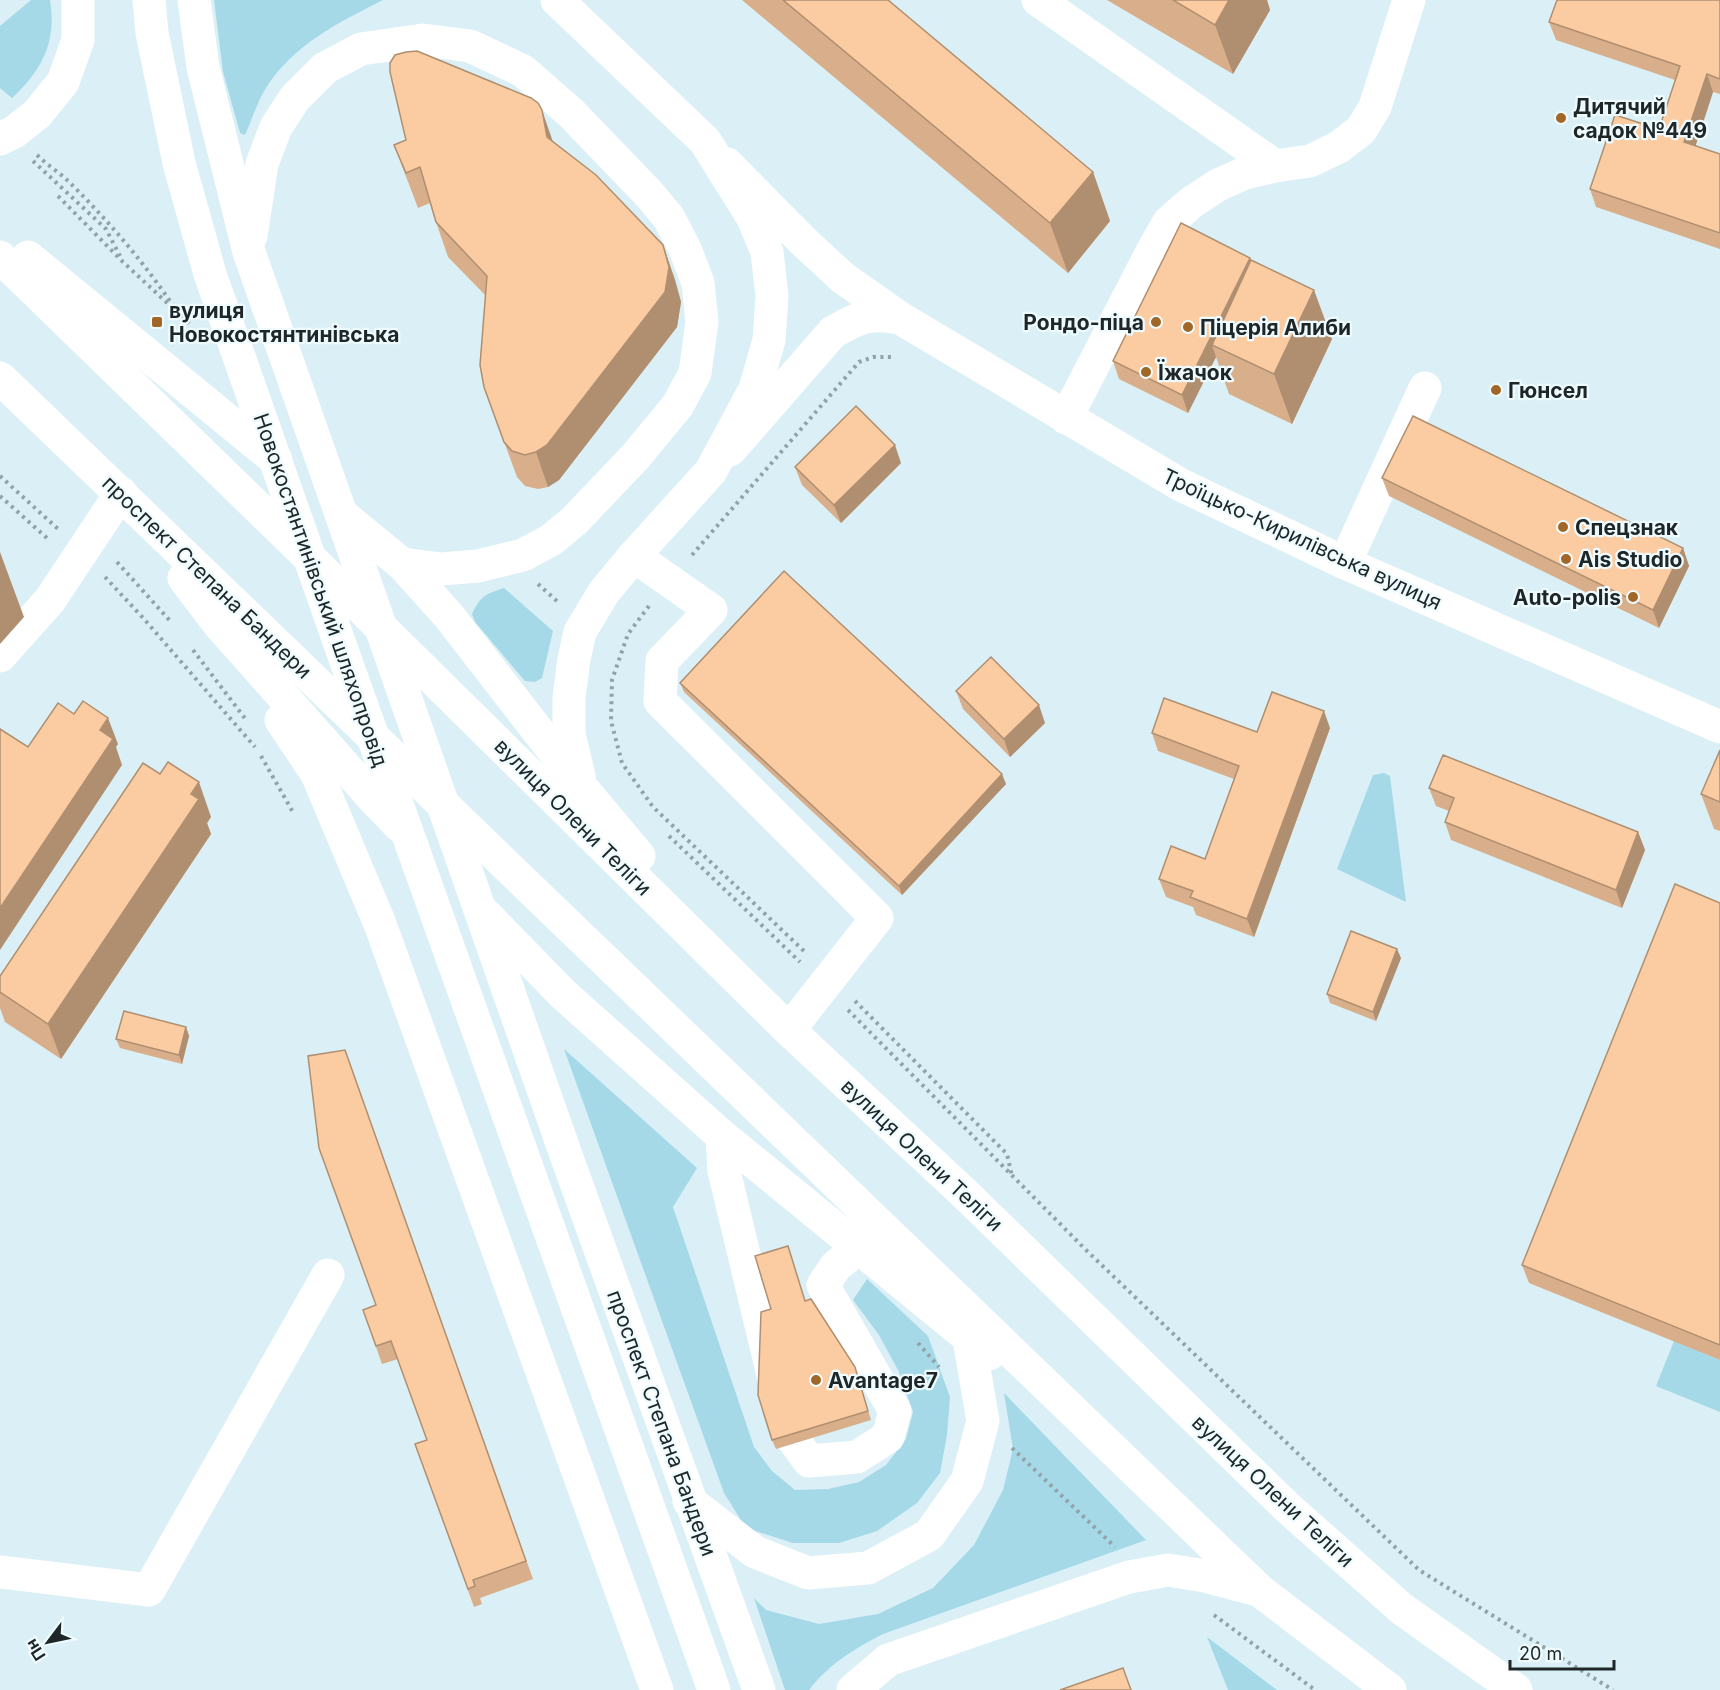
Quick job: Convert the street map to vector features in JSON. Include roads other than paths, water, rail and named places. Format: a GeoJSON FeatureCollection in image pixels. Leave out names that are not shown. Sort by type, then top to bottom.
{"type":"FeatureCollection","features":[{"type":"Feature","properties":{"kind":"main road"},"geometry":{"type":"LineString","coordinates":[[7,135],[37,114],[63,82],[78,40],[78,0]]}},
{"type":"Feature","properties":{"kind":"main road","name":"Новокостянтинівський шляхопровід"},"geometry":{"type":"LineString","coordinates":[[149,0],[152,33],[179,163],[210,274],[528,1170]]}},
{"type":"Feature","properties":{"kind":"main road","name":"Новокостянтинівський шляхопровід"},"geometry":{"type":"LineString","coordinates":[[194,0],[203,67],[249,252],[566,1155]]}},
{"type":"Feature","properties":{"kind":"main road"},"geometry":{"type":"LineString","coordinates":[[557,0],[705,141],[753,218],[767,252],[772,296],[769,340],[755,389],[711,471],[604,592],[580,632],[569,699],[569,734],[583,789]]}},
{"type":"Feature","properties":{"kind":"main road"},"geometry":{"type":"LineString","coordinates":[[1038,0],[1275,166]]}},
{"type":"Feature","properties":{"kind":"main road"},"geometry":{"type":"LineString","coordinates":[[1066,418],[1169,222],[1192,202],[1218,185],[1245,173],[1310,161],[1339,147],[1360,130],[1375,107],[1409,0]]}},
{"type":"Feature","properties":{"kind":"main road"},"geometry":{"type":"LineString","coordinates":[[249,252],[262,164],[276,127],[295,98],[325,68],[361,49],[423,40],[470,46],[523,71],[571,113],[649,194],[669,218],[685,249],[698,283],[702,322],[695,373],[678,405],[636,456],[575,520],[550,540],[523,555],[478,566],[441,569],[402,564]]}},
{"type":"Feature","properties":{"kind":"main road","name":"Троїцько-Кирилівська вулиця"},"geometry":{"type":"LineString","coordinates":[[705,141],[803,241],[843,278],[910,324],[1181,485],[1346,563],[1720,727]]}},
{"type":"Feature","properties":{"kind":"main road"},"geometry":{"type":"LineString","coordinates":[[0,234],[402,564],[448,615],[583,789],[789,1030],[877,918],[660,701],[662,661],[711,610],[634,556]]}},
{"type":"Feature","properties":{"kind":"main road","name":"вулиця Олени Теліги"},"geometry":{"type":"LineString","coordinates":[[0,257],[348,595],[789,1030],[964,1193],[1289,1509],[1402,1609],[1516,1690]]}},
{"type":"Feature","properties":{"kind":"main road","name":"Троїцько-Кирилівська вулиця"},"geometry":{"type":"LineString","coordinates":[[711,471],[832,332],[855,320],[877,314],[910,324]]}},
{"type":"Feature","properties":{"kind":"main road","name":"проспект Степана Бандери"},"geometry":{"type":"LineString","coordinates":[[0,378],[1104,1439]]}},
{"type":"Feature","properties":{"kind":"main road"},"geometry":{"type":"LineString","coordinates":[[1346,563],[1425,388]]}},
{"type":"Feature","properties":{"kind":"main road"},"geometry":{"type":"LineString","coordinates":[[0,656],[50,600],[82,544],[121,494],[218,623],[317,774],[380,924],[657,1690]]}},
{"type":"Feature","properties":{"kind":"main road"},"geometry":{"type":"LineString","coordinates":[[218,623],[373,798],[547,977],[722,1136],[969,1339],[1104,1439],[1259,1590],[1389,1690]]}},
{"type":"Feature","properties":{"kind":"main road"},"geometry":{"type":"LineString","coordinates":[[722,1136],[724,1171],[786,1429],[808,1461],[856,1456],[888,1437],[895,1412],[823,1285],[836,1266],[858,1248]]}},
{"type":"Feature","properties":{"kind":"main road","name":"проспект Степана Бандери"},"geometry":{"type":"LineString","coordinates":[[566,1155],[759,1690]]}},
{"type":"Feature","properties":{"kind":"main road","name":"проспект Степана Бандери"},"geometry":{"type":"LineString","coordinates":[[528,1170],[714,1690]]}},
{"type":"Feature","properties":{"kind":"main road"},"geometry":{"type":"LineString","coordinates":[[0,1572],[149,1590],[328,1275]]}},
{"type":"Feature","properties":{"kind":"main road"},"geometry":{"type":"LineString","coordinates":[[689,1501],[755,1552],[808,1573],[868,1568],[929,1535],[967,1481],[983,1421],[969,1339]]}},
{"type":"Feature","properties":{"kind":"main road"},"geometry":{"type":"LineString","coordinates":[[853,1690],[888,1660],[1130,1577],[1168,1570],[1205,1576],[1259,1590]]}},
{"type":"Feature","properties":{"kind":"place","name":"Дитячий садок №449"},"geometry":{"type":"Point","coordinates":[1561,118]}},
{"type":"Feature","properties":{"kind":"place","name":"вулиця Новокостянтинівська"},"geometry":{"type":"Point","coordinates":[157,322]}},
{"type":"Feature","properties":{"kind":"place","name":"Рондо-піца"},"geometry":{"type":"Point","coordinates":[1156,322]}},
{"type":"Feature","properties":{"kind":"place","name":"Піцерія Алиби"},"geometry":{"type":"Point","coordinates":[1188,327]}},
{"type":"Feature","properties":{"kind":"place","name":"Їжачок"},"geometry":{"type":"Point","coordinates":[1146,372]}},
{"type":"Feature","properties":{"kind":"place","name":"Гюнсел"},"geometry":{"type":"Point","coordinates":[1496,390]}},
{"type":"Feature","properties":{"kind":"place","name":"Спецзнак"},"geometry":{"type":"Point","coordinates":[1563,527]}},
{"type":"Feature","properties":{"kind":"place","name":"Ais Studio"},"geometry":{"type":"Point","coordinates":[1566,559]}},
{"type":"Feature","properties":{"kind":"place","name":"Auto-polis"},"geometry":{"type":"Point","coordinates":[1633,597]}},
{"type":"Feature","properties":{"kind":"place","name":"Avantage7"},"geometry":{"type":"Point","coordinates":[816,1380]}}]}
